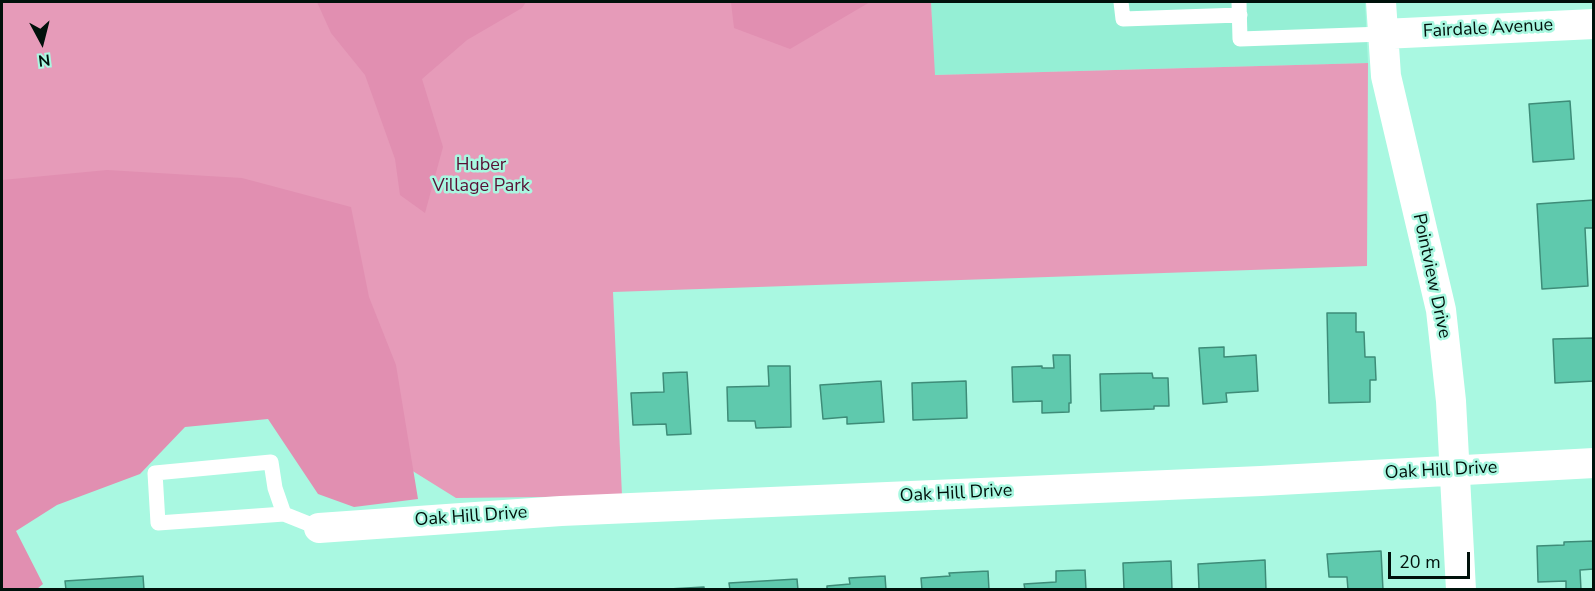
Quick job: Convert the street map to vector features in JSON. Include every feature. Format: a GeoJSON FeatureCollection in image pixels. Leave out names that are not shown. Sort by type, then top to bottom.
{"type":"FeatureCollection","features":[{"type":"Feature","properties":{"kind":"street","name":"Pointview Drive"},"geometry":{"type":"LineString","coordinates":[[1381,2],[1386,76],[1441,310],[1456,470],[1461,590]]}},
{"type":"Feature","properties":{"kind":"street","name":"Fairdale Avenue"},"geometry":{"type":"LineString","coordinates":[[1383,34],[1593,24]]}},
{"type":"Feature","properties":{"kind":"street","name":"Oak Hill Drive"},"geometry":{"type":"LineString","coordinates":[[319,528],[561,511],[1249,481],[1593,463]]}},
{"type":"Feature","properties":{"kind":"lane"},"geometry":{"type":"LineString","coordinates":[[1121,2],[1123,19],[1239,8],[1240,39],[1383,34]]}},
{"type":"Feature","properties":{"kind":"lane"},"geometry":{"type":"LineString","coordinates":[[284,514],[275,488],[271,462],[154,472],[158,523],[284,514],[319,528]]}},
{"type":"Feature","properties":{"kind":"shaded area"},"geometry":{"type":"Polygon","coordinates":[[[317,2],[526,2],[522,8],[467,40],[422,79],[443,147],[425,213],[400,195],[395,159],[365,75],[331,33],[317,2]]]}},
{"type":"Feature","properties":{"kind":"shaded area"},"geometry":{"type":"Polygon","coordinates":[[[731,2],[870,2],[790,49],[734,28],[731,2]]]}},
{"type":"Feature","properties":{"kind":"shaded area"},"geometry":{"type":"Polygon","coordinates":[[[931,2],[1365,2],[1368,63],[934,75],[931,2]]]}},
{"type":"Feature","properties":{"kind":"shaded area"},"geometry":{"type":"Polygon","coordinates":[[[107,170],[242,178],[351,207],[369,297],[396,365],[418,499],[354,507],[318,494],[268,419],[185,427],[140,474],[57,505],[16,531],[43,584],[37,589],[2,589],[2,180],[107,170]]]}},
{"type":"Feature","properties":{"kind":"green space","name":"Huber Village Park"},"geometry":{"type":"Polygon","coordinates":[[[2,2],[931,2],[935,75],[1368,63],[1367,266],[613,292],[622,496],[456,498],[395,460],[2,270],[2,2]]]}},
{"type":"Feature","properties":{"kind":"building"},"geometry":{"type":"Polygon","coordinates":[[[1570,101],[1574,159],[1533,162],[1529,104],[1570,101]]]}},
{"type":"Feature","properties":{"kind":"building"},"geometry":{"type":"Polygon","coordinates":[[[1594,200],[1594,228],[1585,228],[1588,286],[1542,289],[1537,204],[1594,200]]]}},
{"type":"Feature","properties":{"kind":"building"},"geometry":{"type":"Polygon","coordinates":[[[1327,313],[1356,313],[1356,332],[1364,332],[1365,357],[1375,357],[1376,380],[1370,380],[1370,402],[1329,403],[1327,313]]]}},
{"type":"Feature","properties":{"kind":"building"},"geometry":{"type":"Polygon","coordinates":[[[1594,338],[1594,381],[1555,383],[1553,339],[1594,338]]]}},
{"type":"Feature","properties":{"kind":"building"},"geometry":{"type":"Polygon","coordinates":[[[1224,347],[1224,357],[1256,355],[1258,391],[1226,393],[1227,402],[1203,404],[1199,348],[1224,347]]]}},
{"type":"Feature","properties":{"kind":"building"},"geometry":{"type":"Polygon","coordinates":[[[1053,355],[1070,355],[1071,403],[1069,403],[1069,412],[1042,413],[1042,401],[1013,402],[1012,367],[1054,368],[1053,355]]]}},
{"type":"Feature","properties":{"kind":"building"},"geometry":{"type":"Polygon","coordinates":[[[768,366],[790,366],[791,427],[756,428],[755,421],[728,421],[727,387],[769,386],[768,366]]]}},
{"type":"Feature","properties":{"kind":"building"},"geometry":{"type":"Polygon","coordinates":[[[687,372],[691,434],[667,435],[666,424],[633,425],[631,393],[664,392],[663,373],[687,372]]]}},
{"type":"Feature","properties":{"kind":"building"},"geometry":{"type":"Polygon","coordinates":[[[1152,373],[1153,378],[1168,378],[1169,406],[1154,406],[1154,409],[1101,411],[1100,374],[1152,373]]]}},
{"type":"Feature","properties":{"kind":"building"},"geometry":{"type":"Polygon","coordinates":[[[881,381],[884,422],[847,424],[847,417],[823,419],[820,385],[881,381]]]}},
{"type":"Feature","properties":{"kind":"building"},"geometry":{"type":"Polygon","coordinates":[[[966,381],[967,418],[913,420],[912,383],[966,381]]]}},
{"type":"Feature","properties":{"kind":"building"},"geometry":{"type":"Polygon","coordinates":[[[1594,541],[1594,569],[1580,570],[1581,590],[1566,590],[1566,581],[1538,582],[1537,546],[1594,541]]]}},
{"type":"Feature","properties":{"kind":"building"},"geometry":{"type":"Polygon","coordinates":[[[1381,551],[1383,590],[1348,590],[1347,577],[1329,577],[1327,554],[1381,551]]]}},
{"type":"Feature","properties":{"kind":"building"},"geometry":{"type":"Polygon","coordinates":[[[1265,560],[1266,590],[1199,590],[1198,564],[1265,560]]]}},
{"type":"Feature","properties":{"kind":"building"},"geometry":{"type":"Polygon","coordinates":[[[1171,561],[1172,590],[1124,590],[1123,563],[1171,561]]]}},
{"type":"Feature","properties":{"kind":"building"},"geometry":{"type":"Polygon","coordinates":[[[1085,570],[1086,590],[1025,590],[1024,584],[1056,582],[1056,571],[1085,570]]]}},
{"type":"Feature","properties":{"kind":"building"},"geometry":{"type":"Polygon","coordinates":[[[988,571],[989,590],[922,590],[921,578],[950,576],[949,573],[988,571]]]}},
{"type":"Feature","properties":{"kind":"building"},"geometry":{"type":"Polygon","coordinates":[[[143,576],[144,590],[66,590],[65,581],[143,576]]]}},
{"type":"Feature","properties":{"kind":"building"},"geometry":{"type":"Polygon","coordinates":[[[885,576],[886,590],[827,590],[827,586],[850,584],[849,578],[885,576]]]}},
{"type":"Feature","properties":{"kind":"building"},"geometry":{"type":"Polygon","coordinates":[[[797,579],[798,590],[730,590],[729,583],[797,579]]]}},
{"type":"Feature","properties":{"kind":"building"},"geometry":{"type":"Polygon","coordinates":[[[704,587],[704,590],[669,590],[669,589],[704,587]]]}}]}
